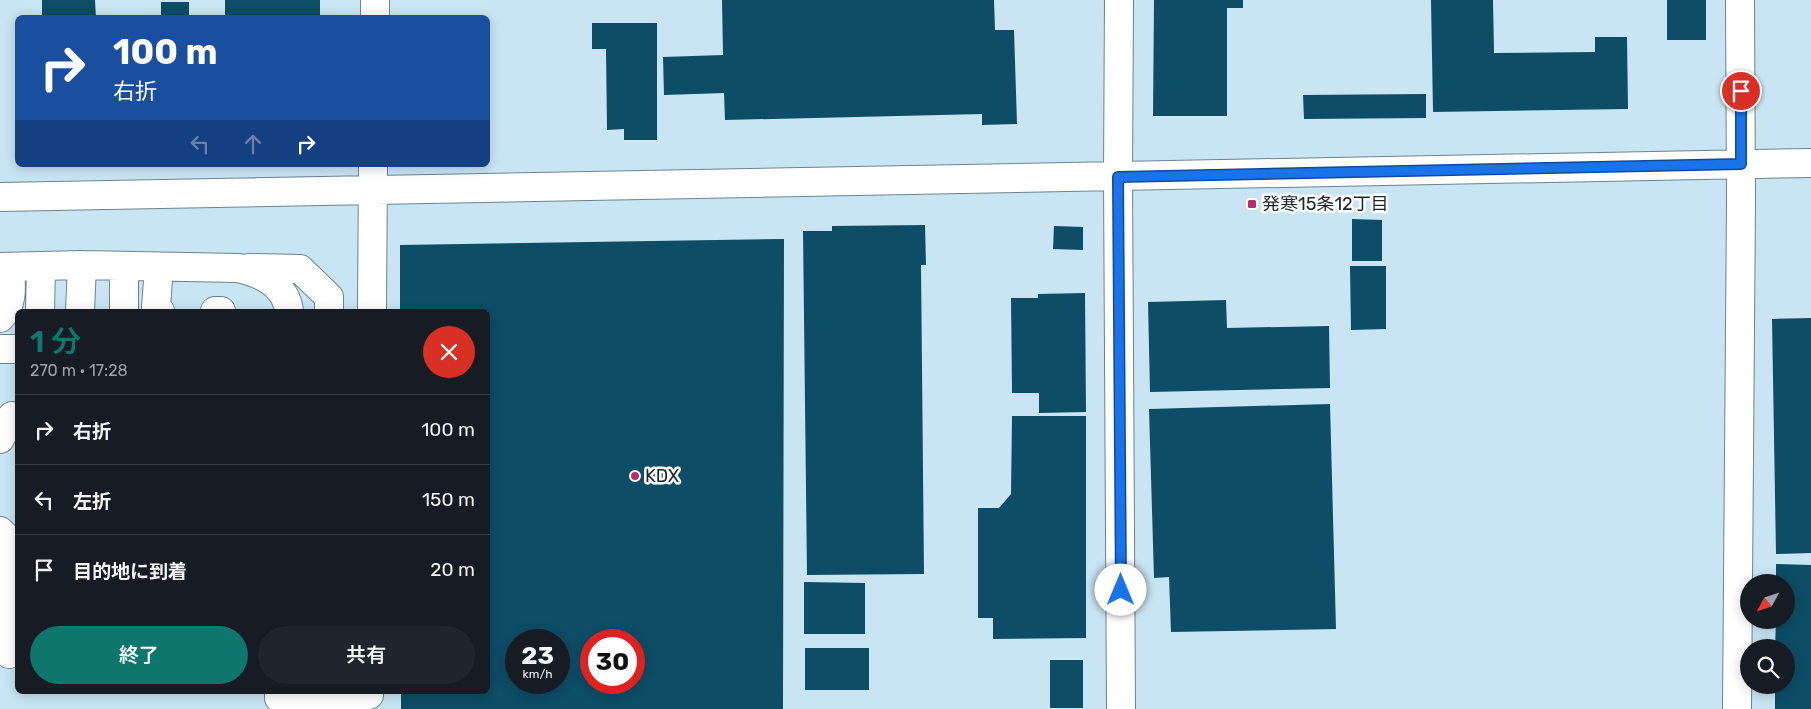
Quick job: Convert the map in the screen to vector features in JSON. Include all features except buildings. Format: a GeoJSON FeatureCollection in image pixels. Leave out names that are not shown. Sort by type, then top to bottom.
{"type":"FeatureCollection","features":[{"type":"Feature","properties":{"kind":"street"},"geometry":{"type":"LineString","coordinates":[[375,0],[375,15]]}},
{"type":"Feature","properties":{"kind":"street"},"geometry":{"type":"LineString","coordinates":[[1118,0],[1122,709]]}},
{"type":"Feature","properties":{"kind":"street"},"geometry":{"type":"LineString","coordinates":[[1737,709],[1741,164],[1740,0]]}},
{"type":"Feature","properties":{"kind":"street"},"geometry":{"type":"LineString","coordinates":[[0,197],[373,178],[1118,177],[1811,163]]}},
{"type":"Feature","properties":{"kind":"street"},"geometry":{"type":"LineString","coordinates":[[372,309],[373,178]]}},
{"type":"Feature","properties":{"kind":"street"},"geometry":{"type":"LineString","coordinates":[[80,309],[82,265]]}},
{"type":"Feature","properties":{"kind":"street"},"geometry":{"type":"LineString","coordinates":[[40,309],[41,266]]}},
{"type":"Feature","properties":{"kind":"street"},"geometry":{"type":"LineString","coordinates":[[0,318],[6,312],[11,298],[5,267],[41,266],[300,269],[329,297],[329,309]]}},
{"type":"Feature","properties":{"kind":"street"},"geometry":{"type":"LineString","coordinates":[[124,266],[124,309]]}},
{"type":"Feature","properties":{"kind":"street"},"geometry":{"type":"LineString","coordinates":[[158,309],[156,307],[159,267]]}},
{"type":"Feature","properties":{"kind":"street"},"geometry":{"type":"LineString","coordinates":[[238,268],[253,271],[270,280],[280,290],[288,309]]}},
{"type":"Feature","properties":{"kind":"street"},"geometry":{"type":"LineString","coordinates":[[0,349],[15,349]]}},
{"type":"Feature","properties":{"kind":"street"},"geometry":{"type":"LineString","coordinates":[[0,531],[6,537],[9,654]]}},
{"type":"Feature","properties":{"kind":"street"},"geometry":{"type":"LineString","coordinates":[[279,694],[279,698],[369,698]]}},
{"type":"Feature","properties":{"kind":"shaded area"},"geometry":{"type":"Polygon","coordinates":[[[0,0],[1811,0],[1811,709],[0,709],[0,0]]]}},
{"type":"Feature","properties":{"kind":"place","name":"発寒15条12丁目"},"geometry":{"type":"Point","coordinates":[1252,204]}},
{"type":"Feature","properties":{"kind":"place","name":"KDX"},"geometry":{"type":"Point","coordinates":[635,476]}},
{"type":"Feature","properties":{"kind":"route"},"geometry":{"type":"LineString","coordinates":[[1121,590],[1118,177],[1741,164],[1741,91]]}}]}
